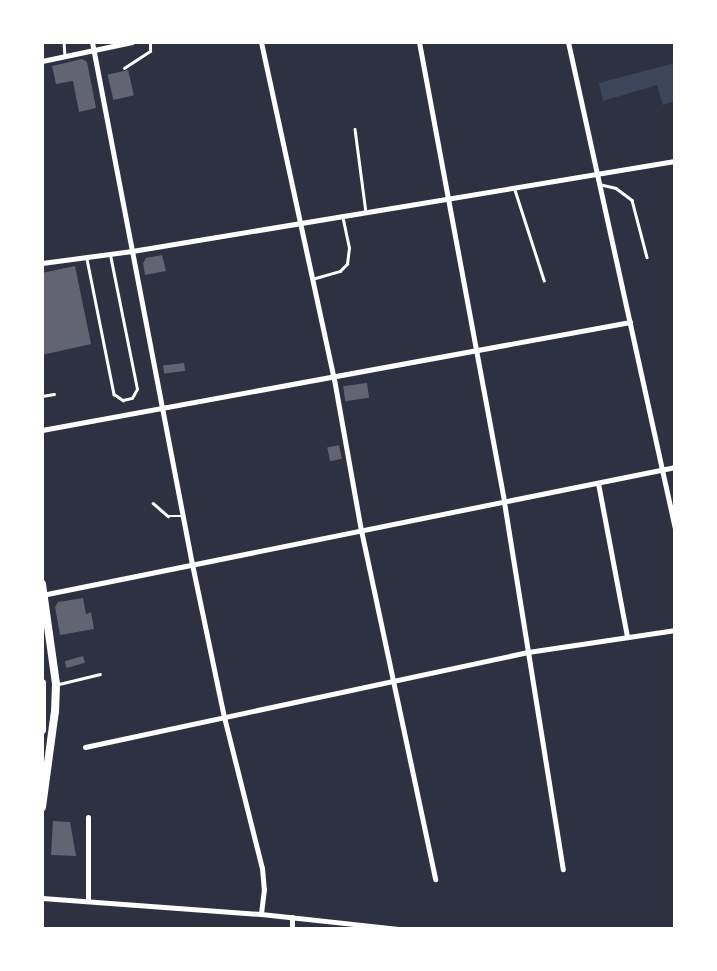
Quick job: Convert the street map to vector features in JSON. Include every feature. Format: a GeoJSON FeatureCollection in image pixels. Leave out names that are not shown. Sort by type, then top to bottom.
{"type":"FeatureCollection","features":[{"type":"Feature","properties":{"kind":"main road"},"geometry":{"type":"LineString","coordinates":[[42,584],[55,684],[49,764],[42,807]]}},
{"type":"Feature","properties":{"kind":"main road"},"geometry":{"type":"LineString","coordinates":[[42,683],[42,730]]}},
{"type":"Feature","properties":{"kind":"street"},"geometry":{"type":"LineString","coordinates":[[92,42],[192,564],[224,717],[262,868],[264,889],[261,914]]}},
{"type":"Feature","properties":{"kind":"street"},"geometry":{"type":"LineString","coordinates":[[42,61],[132,42]]}},
{"type":"Feature","properties":{"kind":"street"},"geometry":{"type":"LineString","coordinates":[[261,42],[334,379],[362,530],[435,879]]}},
{"type":"Feature","properties":{"kind":"street"},"geometry":{"type":"LineString","coordinates":[[419,42],[504,502],[563,869]]}},
{"type":"Feature","properties":{"kind":"street"},"geometry":{"type":"LineString","coordinates":[[568,42],[675,527]]}},
{"type":"Feature","properties":{"kind":"street"},"geometry":{"type":"LineString","coordinates":[[42,263],[110,255],[299,222],[515,190],[675,161]]}},
{"type":"Feature","properties":{"kind":"street"},"geometry":{"type":"LineString","coordinates":[[42,430],[334,379],[630,322]]}},
{"type":"Feature","properties":{"kind":"street"},"geometry":{"type":"LineString","coordinates":[[43,594],[675,467]]}},
{"type":"Feature","properties":{"kind":"street"},"geometry":{"type":"LineString","coordinates":[[597,483],[627,638]]}},
{"type":"Feature","properties":{"kind":"street"},"geometry":{"type":"LineString","coordinates":[[85,747],[528,652],[675,630]]}},
{"type":"Feature","properties":{"kind":"street"},"geometry":{"type":"LineString","coordinates":[[88,817],[88,901]]}},
{"type":"Feature","properties":{"kind":"street"},"geometry":{"type":"LineString","coordinates":[[42,898],[261,914],[400,929]]}},
{"type":"Feature","properties":{"kind":"street"},"geometry":{"type":"LineString","coordinates":[[292,917],[292,929]]}},
{"type":"Feature","properties":{"kind":"lane"},"geometry":{"type":"LineString","coordinates":[[64,42],[65,56]]}},
{"type":"Feature","properties":{"kind":"lane"},"geometry":{"type":"LineString","coordinates":[[124,68],[149,51],[150,42]]}},
{"type":"Feature","properties":{"kind":"lane"},"geometry":{"type":"LineString","coordinates":[[355,129],[366,212]]}},
{"type":"Feature","properties":{"kind":"lane"},"geometry":{"type":"LineString","coordinates":[[599,184],[616,188],[632,200],[647,257]]}},
{"type":"Feature","properties":{"kind":"lane"},"geometry":{"type":"LineString","coordinates":[[515,190],[544,280]]}},
{"type":"Feature","properties":{"kind":"lane"},"geometry":{"type":"LineString","coordinates":[[312,279],[340,271],[346,264],[349,255],[342,216]]}},
{"type":"Feature","properties":{"kind":"lane"},"geometry":{"type":"LineString","coordinates":[[86,256],[114,394],[123,400],[132,398],[137,389],[110,255]]}},
{"type":"Feature","properties":{"kind":"lane"},"geometry":{"type":"LineString","coordinates":[[42,397],[54,394]]}},
{"type":"Feature","properties":{"kind":"lane"},"geometry":{"type":"LineString","coordinates":[[153,503],[168,516],[183,516]]}},
{"type":"Feature","properties":{"kind":"lane"},"geometry":{"type":"LineString","coordinates":[[55,684],[100,674]]}},
{"type":"Feature","properties":{"kind":"shaded area"},"geometry":{"type":"Polygon","coordinates":[[[675,63],[675,101],[663,105],[657,85],[603,101],[599,83],[675,63]]]}},
{"type":"Feature","properties":{"kind":"building"},"geometry":{"type":"Polygon","coordinates":[[[82,59],[87,62],[96,108],[79,112],[73,81],[56,84],[52,66],[82,59]]]}},
{"type":"Feature","properties":{"kind":"building"},"geometry":{"type":"Polygon","coordinates":[[[128,70],[134,95],[113,100],[108,75],[128,70]]]}},
{"type":"Feature","properties":{"kind":"building"},"geometry":{"type":"Polygon","coordinates":[[[162,255],[166,271],[145,275],[143,263],[146,258],[162,255]]]}},
{"type":"Feature","properties":{"kind":"building"},"geometry":{"type":"Polygon","coordinates":[[[75,266],[91,344],[42,355],[42,273],[75,266]]]}},
{"type":"Feature","properties":{"kind":"building"},"geometry":{"type":"Polygon","coordinates":[[[184,363],[185,371],[164,373],[163,366],[184,363]]]}},
{"type":"Feature","properties":{"kind":"building"},"geometry":{"type":"Polygon","coordinates":[[[367,383],[369,398],[345,401],[343,386],[367,383]]]}},
{"type":"Feature","properties":{"kind":"building"},"geometry":{"type":"Polygon","coordinates":[[[339,445],[342,459],[330,461],[327,447],[339,445]]]}},
{"type":"Feature","properties":{"kind":"building"},"geometry":{"type":"Polygon","coordinates":[[[83,598],[86,614],[91,612],[94,629],[60,635],[55,607],[58,602],[83,598]]]}},
{"type":"Feature","properties":{"kind":"building"},"geometry":{"type":"Polygon","coordinates":[[[83,656],[85,663],[67,668],[65,661],[83,656]]]}},
{"type":"Feature","properties":{"kind":"building"},"geometry":{"type":"Polygon","coordinates":[[[53,821],[70,822],[76,856],[51,855],[53,821]]]}}]}
